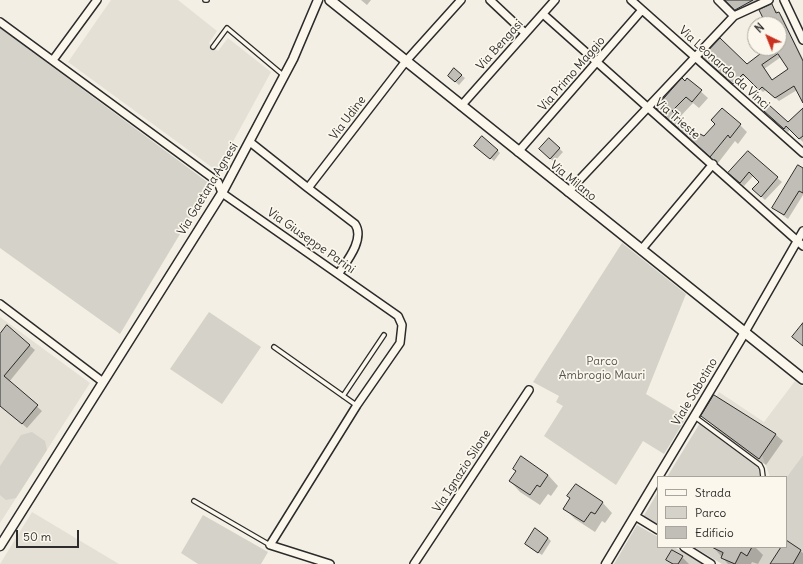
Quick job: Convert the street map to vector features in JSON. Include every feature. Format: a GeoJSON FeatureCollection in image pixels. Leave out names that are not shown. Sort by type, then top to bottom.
{"type":"FeatureCollection","features":[{"type":"Feature","properties":{"kind":"main road","name":"Via Milano"},"geometry":{"type":"LineString","coordinates":[[330,0],[803,379]]}},
{"type":"Feature","properties":{"kind":"street"},"geometry":{"type":"LineString","coordinates":[[53,60],[97,0]]}},
{"type":"Feature","properties":{"kind":"street","name":"Via Gaetana Agnesi"},"geometry":{"type":"LineString","coordinates":[[0,546],[222,193],[284,76],[318,0]]}},
{"type":"Feature","properties":{"kind":"street","name":"Via Udine"},"geometry":{"type":"LineString","coordinates":[[308,188],[406,61],[461,0]]}},
{"type":"Feature","properties":{"kind":"street"},"geometry":{"type":"LineString","coordinates":[[490,0],[525,33]]}},
{"type":"Feature","properties":{"kind":"street","name":"Via Bengasi"},"geometry":{"type":"LineString","coordinates":[[461,106],[555,0]]}},
{"type":"Feature","properties":{"kind":"street","name":"Via Leonardo da Vinci"},"geometry":{"type":"LineString","coordinates":[[631,0],[803,153]]}},
{"type":"Feature","properties":{"kind":"street"},"geometry":{"type":"LineString","coordinates":[[718,0],[734,16]]}},
{"type":"Feature","properties":{"kind":"street"},"geometry":{"type":"LineString","coordinates":[[568,192],[648,109],[734,16],[769,0]]}},
{"type":"Feature","properties":{"kind":"street"},"geometry":{"type":"LineString","coordinates":[[784,0],[803,40]]}},
{"type":"Feature","properties":{"kind":"street","name":"Via Primo Maggio"},"geometry":{"type":"LineString","coordinates":[[518,152],[642,10]]}},
{"type":"Feature","properties":{"kind":"street","name":"Via Trieste"},"geometry":{"type":"LineString","coordinates":[[543,14],[648,109],[713,164],[803,246]]}},
{"type":"Feature","properties":{"kind":"street","name":"Via Giuseppe Parini"},"geometry":{"type":"LineString","coordinates":[[0,22],[218,182],[222,193],[339,273],[398,316],[402,325],[400,343],[357,405],[270,545]]}},
{"type":"Feature","properties":{"kind":"street"},"geometry":{"type":"LineString","coordinates":[[250,142],[355,224],[359,229],[351,256],[339,273]]}},
{"type":"Feature","properties":{"kind":"street"},"geometry":{"type":"LineString","coordinates":[[641,250],[713,164]]}},
{"type":"Feature","properties":{"kind":"street","name":"Viale Sabotino"},"geometry":{"type":"LineString","coordinates":[[659,476],[745,332],[803,231]]}},
{"type":"Feature","properties":{"kind":"street"},"geometry":{"type":"LineString","coordinates":[[0,304],[103,382]]}},
{"type":"Feature","properties":{"kind":"street","name":"Via Ignazio Silone"},"geometry":{"type":"LineString","coordinates":[[414,564],[529,390]]}},
{"type":"Feature","properties":{"kind":"street","name":"Viale Sabotino"},"geometry":{"type":"LineString","coordinates":[[606,564],[657,479]]}},
{"type":"Feature","properties":{"kind":"street"},"geometry":{"type":"LineString","coordinates":[[635,516],[657,529]]}},
{"type":"Feature","properties":{"kind":"street"},"geometry":{"type":"LineString","coordinates":[[270,545],[330,564]]}},
{"type":"Feature","properties":{"kind":"street"},"geometry":{"type":"LineString","coordinates":[[686,548],[711,564]]}},
{"type":"Feature","properties":{"kind":"lane"},"geometry":{"type":"LineString","coordinates":[[213,47],[227,28],[284,76]]}},
{"type":"Feature","properties":{"kind":"lane"},"geometry":{"type":"LineString","coordinates":[[343,396],[384,335]]}},
{"type":"Feature","properties":{"kind":"lane"},"geometry":{"type":"LineString","coordinates":[[274,347],[357,405]]}},
{"type":"Feature","properties":{"kind":"lane"},"geometry":{"type":"LineString","coordinates":[[694,416],[760,465],[763,476]]}},
{"type":"Feature","properties":{"kind":"lane"},"geometry":{"type":"LineString","coordinates":[[194,501],[270,545]]}},
{"type":"Feature","properties":{"kind":"shaded area"},"geometry":{"type":"Polygon","coordinates":[[[111,0],[178,0],[217,31],[209,43],[218,51],[228,38],[271,72],[217,171],[68,62],[111,0]]]}},
{"type":"Feature","properties":{"kind":"shaded area"},"geometry":{"type":"Polygon","coordinates":[[[0,317],[90,383],[0,523],[0,317]]]}},
{"type":"Feature","properties":{"kind":"shaded area"},"geometry":{"type":"Polygon","coordinates":[[[795,381],[803,387],[803,455],[787,477],[770,476],[762,455],[704,416],[719,392],[764,422],[795,381]]]}},
{"type":"Feature","properties":{"kind":"shaded area"},"geometry":{"type":"Polygon","coordinates":[[[32,512],[119,564],[0,564],[32,512]]]}},
{"type":"Feature","properties":{"kind":"green space"},"geometry":{"type":"Polygon","coordinates":[[[0,28],[210,184],[120,334],[0,248],[0,28]]]}},
{"type":"Feature","properties":{"kind":"green space","name":"Parco Ambrogio Mauri"},"geometry":{"type":"Polygon","coordinates":[[[622,243],[686,294],[646,394],[686,418],[664,454],[643,441],[616,485],[544,436],[563,406],[556,402],[559,396],[533,382],[622,243]]]}},
{"type":"Feature","properties":{"kind":"green space"},"geometry":{"type":"Polygon","coordinates":[[[209,312],[261,347],[222,404],[170,369],[209,312]]]}},
{"type":"Feature","properties":{"kind":"green space"},"geometry":{"type":"Polygon","coordinates":[[[700,423],[756,462],[761,476],[668,476],[700,423]]]}},
{"type":"Feature","properties":{"kind":"green space"},"geometry":{"type":"Polygon","coordinates":[[[32,432],[45,441],[47,450],[16,498],[6,500],[0,495],[0,466],[21,435],[32,432]]]}},
{"type":"Feature","properties":{"kind":"green space"},"geometry":{"type":"Polygon","coordinates":[[[803,455],[803,564],[722,564],[696,548],[787,548],[787,477],[803,455]]]}},
{"type":"Feature","properties":{"kind":"green space"},"geometry":{"type":"Polygon","coordinates":[[[657,494],[657,525],[643,517],[657,494]]]}},
{"type":"Feature","properties":{"kind":"green space"},"geometry":{"type":"Polygon","coordinates":[[[203,515],[268,552],[261,564],[198,564],[181,553],[203,515]]]}},
{"type":"Feature","properties":{"kind":"green space"},"geometry":{"type":"Polygon","coordinates":[[[637,525],[657,536],[657,548],[676,548],[703,564],[614,564],[637,525]]]}},
{"type":"Feature","properties":{"kind":"building"},"geometry":{"type":"Polygon","coordinates":[[[725,0],[753,0],[735,10],[725,0]]]}},
{"type":"Feature","properties":{"kind":"building"},"geometry":{"type":"Polygon","coordinates":[[[772,4],[776,13],[779,12],[781,16],[762,16],[759,10],[772,4]]]}},
{"type":"Feature","properties":{"kind":"building"},"geometry":{"type":"Polygon","coordinates":[[[787,28],[803,61],[803,103],[794,86],[775,98],[762,87],[759,90],[743,74],[733,84],[702,57],[720,38],[747,64],[757,56],[775,56],[762,65],[772,80],[788,69],[779,56],[787,56],[787,28]]]}},
{"type":"Feature","properties":{"kind":"building"},"geometry":{"type":"Polygon","coordinates":[[[454,68],[462,75],[455,82],[448,76],[454,68]]]}},
{"type":"Feature","properties":{"kind":"building"},"geometry":{"type":"Polygon","coordinates":[[[682,78],[685,81],[687,78],[702,90],[692,102],[686,97],[672,111],[699,136],[700,134],[704,136],[715,124],[711,120],[722,108],[741,124],[730,138],[728,135],[710,157],[656,108],[682,78]]]}},
{"type":"Feature","properties":{"kind":"building"},"geometry":{"type":"Polygon","coordinates":[[[769,105],[788,122],[803,108],[803,136],[799,139],[786,126],[784,129],[764,111],[769,105]]]}},
{"type":"Feature","properties":{"kind":"building"},"geometry":{"type":"Polygon","coordinates":[[[482,136],[498,150],[490,159],[474,146],[482,136]]]}},
{"type":"Feature","properties":{"kind":"building"},"geometry":{"type":"Polygon","coordinates":[[[549,138],[560,148],[550,159],[539,149],[549,138]]]}},
{"type":"Feature","properties":{"kind":"building"},"geometry":{"type":"Polygon","coordinates":[[[748,151],[778,177],[761,197],[752,189],[759,182],[749,172],[740,183],[728,173],[748,151]]]}},
{"type":"Feature","properties":{"kind":"building"},"geometry":{"type":"Polygon","coordinates":[[[798,165],[803,168],[803,193],[799,191],[784,215],[772,208],[798,165]]]}},
{"type":"Feature","properties":{"kind":"building"},"geometry":{"type":"Polygon","coordinates":[[[803,323],[803,346],[792,337],[803,323]]]}},
{"type":"Feature","properties":{"kind":"building"},"geometry":{"type":"Polygon","coordinates":[[[7,325],[30,345],[4,376],[38,405],[22,424],[0,406],[0,334],[7,325]]]}},
{"type":"Feature","properties":{"kind":"building"},"geometry":{"type":"Polygon","coordinates":[[[714,395],[776,434],[759,459],[701,416],[714,395]]]}},
{"type":"Feature","properties":{"kind":"building"},"geometry":{"type":"Polygon","coordinates":[[[521,456],[548,475],[540,487],[537,485],[530,495],[509,481],[516,471],[513,469],[521,456]]]}},
{"type":"Feature","properties":{"kind":"building"},"geometry":{"type":"Polygon","coordinates":[[[576,484],[603,502],[595,514],[591,512],[584,522],[563,509],[570,498],[567,496],[576,484]]]}},
{"type":"Feature","properties":{"kind":"building"},"geometry":{"type":"Polygon","coordinates":[[[535,528],[548,538],[538,553],[525,544],[535,528]]]}},
{"type":"Feature","properties":{"kind":"building"},"geometry":{"type":"Polygon","coordinates":[[[787,541],[801,550],[793,564],[770,564],[780,548],[787,548],[787,541]]]}},
{"type":"Feature","properties":{"kind":"building"},"geometry":{"type":"Polygon","coordinates":[[[714,548],[751,548],[747,556],[741,552],[735,564],[721,558],[723,553],[714,548]]]}},
{"type":"Feature","properties":{"kind":"building"},"geometry":{"type":"Polygon","coordinates":[[[672,550],[683,556],[678,564],[673,564],[666,560],[672,550]]]}}]}
